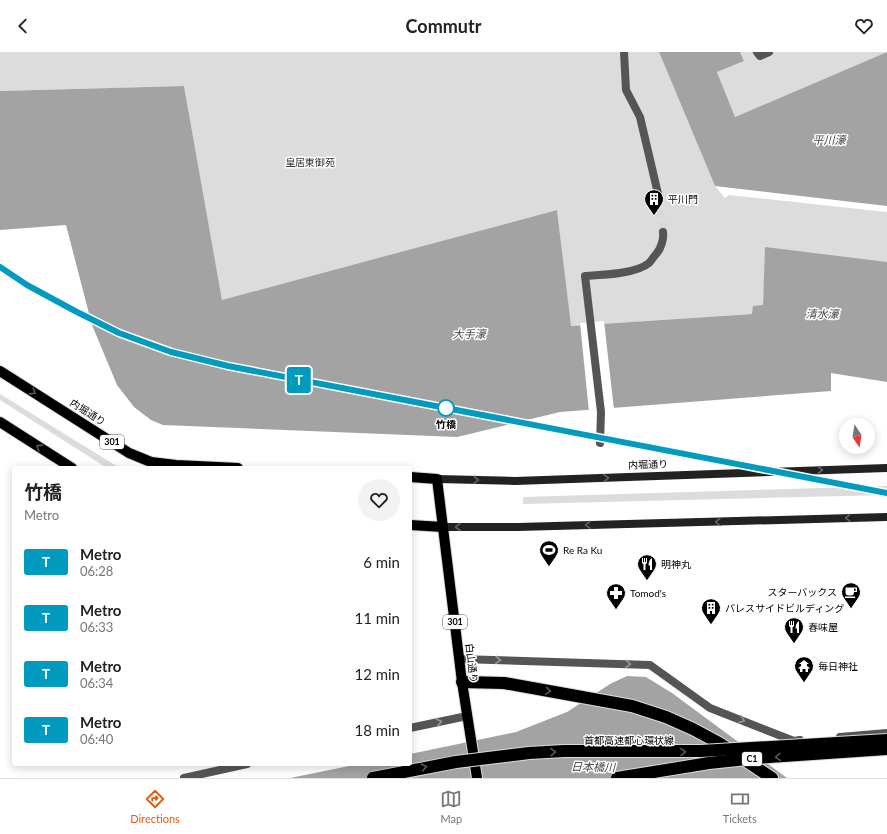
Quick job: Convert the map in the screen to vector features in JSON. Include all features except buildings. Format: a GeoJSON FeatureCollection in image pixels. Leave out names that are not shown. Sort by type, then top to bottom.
{"type":"FeatureCollection","features":[{"type":"Feature","properties":{"kind":"highway"},"geometry":{"type":"LineString","coordinates":[[462,682],[504,683],[632,706],[666,717],[693,729],[719,743],[772,778]]}},
{"type":"Feature","properties":{"kind":"highway","name":"首都高速都心環状線"},"geometry":{"type":"LineString","coordinates":[[372,778],[456,762],[529,753],[564,751],[701,752],[887,740]]}},
{"type":"Feature","properties":{"kind":"highway","name":"C1"},"geometry":{"type":"LineString","coordinates":[[617,778],[709,763],[887,749]]}},
{"type":"Feature","properties":{"kind":"main road","name":"内堀通り"},"geometry":{"type":"LineString","coordinates":[[0,371],[129,453],[151,462],[197,466]]}},
{"type":"Feature","properties":{"kind":"main road"},"geometry":{"type":"LineString","coordinates":[[0,422],[69,466]]}},
{"type":"Feature","properties":{"kind":"main road","name":"内堀通り"},"geometry":{"type":"LineString","coordinates":[[412,477],[515,481],[887,468]]}},
{"type":"Feature","properties":{"kind":"main road","name":"白山通り"},"geometry":{"type":"LineString","coordinates":[[437,478],[462,682],[470,738],[478,778]]}},
{"type":"Feature","properties":{"kind":"main road"},"geometry":{"type":"LineString","coordinates":[[412,525],[443,527],[518,527],[887,517]]}},
{"type":"Feature","properties":{"kind":"street"},"geometry":{"type":"LineString","coordinates":[[624,52],[626,90],[640,117],[659,198]]}},
{"type":"Feature","properties":{"kind":"street"},"geometry":{"type":"LineString","coordinates":[[757,52],[760,56],[769,52]]}},
{"type":"Feature","properties":{"kind":"street"},"geometry":{"type":"LineString","coordinates":[[600,443],[601,412],[585,276],[614,274],[633,270],[648,263],[659,250],[663,232]]}},
{"type":"Feature","properties":{"kind":"street"},"geometry":{"type":"LineString","coordinates":[[459,659],[650,665],[710,708],[794,740],[887,733]]}},
{"type":"Feature","properties":{"kind":"street"},"geometry":{"type":"LineString","coordinates":[[412,728],[467,716]]}},
{"type":"Feature","properties":{"kind":"street"},"geometry":{"type":"LineString","coordinates":[[184,778],[238,766]]}},
{"type":"Feature","properties":{"kind":"green space","name":"皇居東御苑"},"geometry":{"type":"Polygon","coordinates":[[[0,52],[659,52],[715,186],[725,198],[729,195],[887,212],[887,264],[766,249],[763,305],[752,314],[570,326],[557,210],[222,301],[184,86],[0,91],[0,52]]]}},
{"type":"Feature","properties":{"kind":"green space"},"geometry":{"type":"Polygon","coordinates":[[[740,52],[887,52],[735,117],[717,72],[744,61],[740,52]]]}},
{"type":"Feature","properties":{"kind":"green space"},"geometry":{"type":"Polygon","coordinates":[[[0,394],[117,466],[104,466],[0,400],[0,394]]]}},
{"type":"Feature","properties":{"kind":"green space"},"geometry":{"type":"Polygon","coordinates":[[[887,486],[887,495],[523,504],[523,497],[887,486]]]}},
{"type":"Feature","properties":{"kind":"water","name":"平川濠"},"geometry":{"type":"Polygon","coordinates":[[[659,52],[740,52],[744,61],[717,72],[735,117],[887,52],[887,206],[715,186],[659,52]]]}},
{"type":"Feature","properties":{"kind":"water","name":"大手濠"},"geometry":{"type":"Polygon","coordinates":[[[184,86],[222,300],[557,210],[571,326],[752,314],[753,306],[763,305],[765,247],[887,262],[887,382],[831,373],[831,391],[560,412],[457,437],[163,425],[151,420],[134,407],[117,385],[92,325],[66,225],[0,230],[0,91],[184,86]]]}},
{"type":"Feature","properties":{"kind":"water","name":"日本橋川"},"geometry":{"type":"Polygon","coordinates":[[[627,676],[646,677],[672,693],[787,778],[290,778],[349,766],[412,766],[412,754],[516,732],[567,712],[610,684],[627,676]]]}},
{"type":"Feature","properties":{"kind":"pier"},"geometry":{"type":"Polygon","coordinates":[[[604,321],[614,410],[589,412],[580,323],[604,321]]]}},
{"type":"Feature","properties":{"kind":"tunnel"},"geometry":{"type":"LineString","coordinates":[[659,198],[663,232]]}},
{"type":"Feature","properties":{"kind":"metro line","name":"T"},"geometry":{"type":"LineString","coordinates":[[0,267],[27,285],[119,333],[171,352],[228,366],[887,493]]}},
{"type":"Feature","properties":{"kind":"place","name":"平川門"},"geometry":{"type":"Point","coordinates":[654,216]}},
{"type":"Feature","properties":{"kind":"place","name":"竹橋"},"geometry":{"type":"Point","coordinates":[446,408]}},
{"type":"Feature","properties":{"kind":"place","name":"Re Ra Ku"},"geometry":{"type":"Point","coordinates":[549,567]}},
{"type":"Feature","properties":{"kind":"place","name":"明神丸"},"geometry":{"type":"Point","coordinates":[647,581]}},
{"type":"Feature","properties":{"kind":"place","name":"スターバックス"},"geometry":{"type":"Point","coordinates":[851,609]}},
{"type":"Feature","properties":{"kind":"place","name":"Tomod's"},"geometry":{"type":"Point","coordinates":[616,610]}},
{"type":"Feature","properties":{"kind":"place","name":"パレスサイドビルディング"},"geometry":{"type":"Point","coordinates":[711,625]}},
{"type":"Feature","properties":{"kind":"place","name":"春味屋"},"geometry":{"type":"Point","coordinates":[794,644]}},
{"type":"Feature","properties":{"kind":"place","name":"毎日神社"},"geometry":{"type":"Point","coordinates":[804,683]}},
{"type":"Feature","properties":{"kind":"water label","name":"清水濠"},"geometry":{"type":"Point","coordinates":[822,314]}}]}
